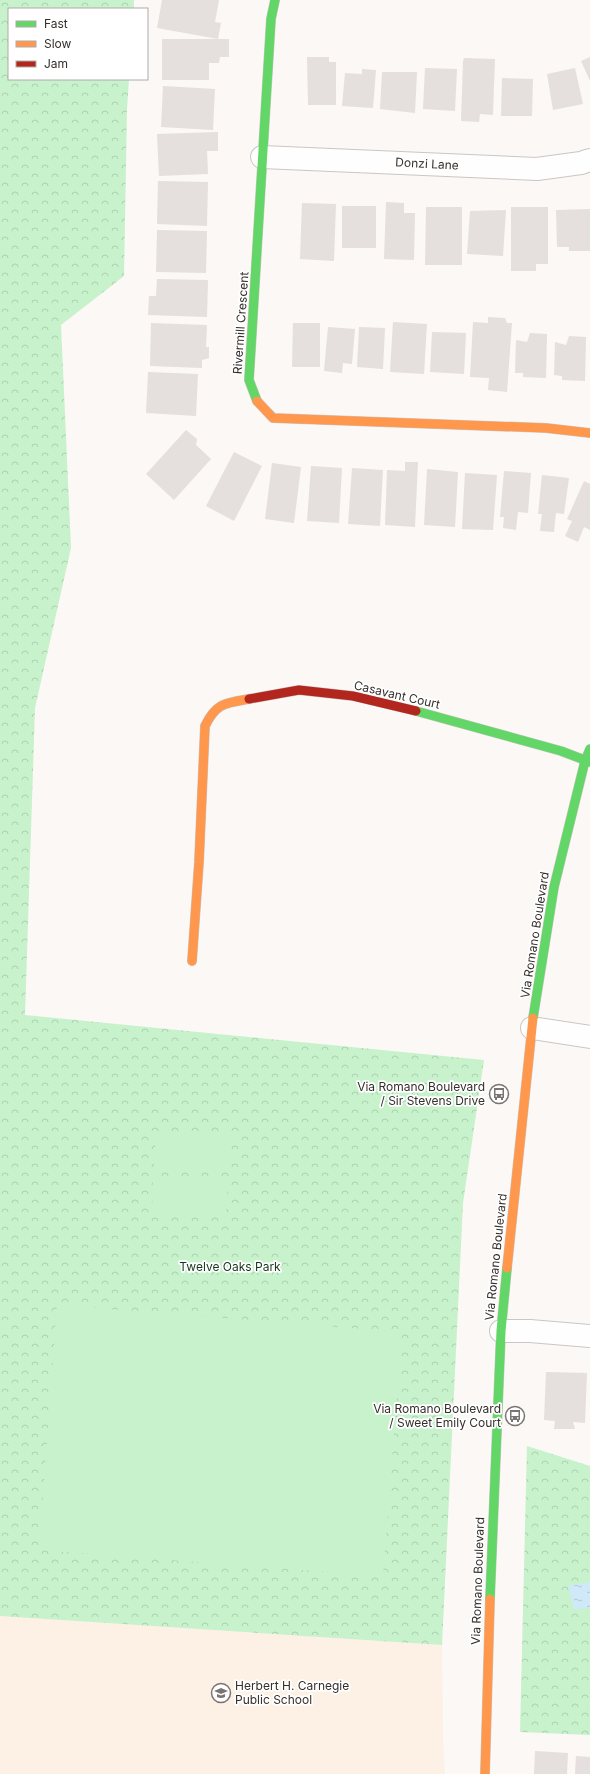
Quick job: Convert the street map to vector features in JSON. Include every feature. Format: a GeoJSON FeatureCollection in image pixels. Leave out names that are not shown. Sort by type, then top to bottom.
{"type":"FeatureCollection","features":[{"type":"Feature","properties":{"kind":"street","name":"Rivermill Crescent"},"geometry":{"type":"LineString","coordinates":[[275,0],[271,19],[249,380],[255,399],[273,418],[546,428],[590,433]]}},
{"type":"Feature","properties":{"kind":"street","name":"Donzi Lane"},"geometry":{"type":"LineString","coordinates":[[262,157],[537,169],[581,163],[590,160]]}},
{"type":"Feature","properties":{"kind":"street","name":"Casavant Court"},"geometry":{"type":"LineString","coordinates":[[192,961],[199,862],[205,726],[213,710],[217,706],[226,703],[299,690],[353,696],[378,701],[561,751],[588,762]]}},
{"type":"Feature","properties":{"kind":"street","name":"Via Romano Boulevard"},"geometry":{"type":"LineString","coordinates":[[485,1774],[487,1662],[501,1331],[532,1028],[554,887],[588,762],[590,749]]}},
{"type":"Feature","properties":{"kind":"street"},"geometry":{"type":"LineString","coordinates":[[532,1028],[590,1037]]}},
{"type":"Feature","properties":{"kind":"street"},"geometry":{"type":"LineString","coordinates":[[501,1331],[530,1331],[590,1336]]}},
{"type":"Feature","properties":{"kind":"shaded area","name":"Herbert H. Carnegie Public School"},"geometry":{"type":"Polygon","coordinates":[[[0,1616],[442,1645],[443,1741],[445,1774],[0,1774],[0,1616]]]}},
{"type":"Feature","properties":{"kind":"green space","name":"Twelve Oaks Park"},"geometry":{"type":"Polygon","coordinates":[[[0,0],[134,0],[134,8],[8,8],[8,80],[129,80],[127,109],[124,276],[61,325],[71,548],[35,708],[25,1015],[484,1060],[463,1203],[442,1645],[0,1616],[0,0]]]}},
{"type":"Feature","properties":{"kind":"green space"},"geometry":{"type":"Polygon","coordinates":[[[156,1133],[230,1136],[228,1171],[154,1167],[156,1133]]]}},
{"type":"Feature","properties":{"kind":"green space"},"geometry":{"type":"Polygon","coordinates":[[[153,1177],[228,1181],[226,1216],[152,1212],[153,1177]]]}},
{"type":"Feature","properties":{"kind":"green space"},"geometry":{"type":"Polygon","coordinates":[[[57,1305],[402,1332],[383,1576],[39,1550],[57,1305]]]}},
{"type":"Feature","properties":{"kind":"green space"},"geometry":{"type":"Polygon","coordinates":[[[527,1446],[590,1466],[590,1735],[520,1732],[527,1446]]]}},
{"type":"Feature","properties":{"kind":"water"},"geometry":{"type":"Polygon","coordinates":[[[590,1582],[590,1608],[574,1609],[568,1586],[590,1582]]]}},
{"type":"Feature","properties":{"kind":"building"},"geometry":{"type":"Polygon","coordinates":[[[162,0],[219,0],[215,22],[221,23],[218,39],[157,28],[162,0]]]}},
{"type":"Feature","properties":{"kind":"building"},"geometry":{"type":"Polygon","coordinates":[[[162,39],[229,39],[229,57],[220,57],[219,63],[209,63],[209,80],[162,80],[162,39]]]}},
{"type":"Feature","properties":{"kind":"building"},"geometry":{"type":"Polygon","coordinates":[[[307,57],[329,57],[329,62],[336,62],[336,105],[308,105],[307,57]]]}},
{"type":"Feature","properties":{"kind":"building"},"geometry":{"type":"Polygon","coordinates":[[[590,57],[590,81],[581,61],[590,57]]]}},
{"type":"Feature","properties":{"kind":"building"},"geometry":{"type":"Polygon","coordinates":[[[464,58],[495,59],[493,115],[480,114],[479,122],[461,121],[464,58]]]}},
{"type":"Feature","properties":{"kind":"building"},"geometry":{"type":"Polygon","coordinates":[[[425,68],[457,69],[455,111],[423,109],[425,68]]]}},
{"type":"Feature","properties":{"kind":"building"},"geometry":{"type":"Polygon","coordinates":[[[575,68],[583,104],[553,110],[547,74],[575,68]]]}},
{"type":"Feature","properties":{"kind":"building"},"geometry":{"type":"Polygon","coordinates":[[[362,69],[376,70],[373,108],[342,106],[345,73],[362,74],[362,69]]]}},
{"type":"Feature","properties":{"kind":"building"},"geometry":{"type":"Polygon","coordinates":[[[382,72],[417,72],[415,113],[380,109],[382,72]]]}},
{"type":"Feature","properties":{"kind":"building"},"geometry":{"type":"Polygon","coordinates":[[[502,78],[533,79],[532,116],[501,116],[502,78]]]}},
{"type":"Feature","properties":{"kind":"building"},"geometry":{"type":"Polygon","coordinates":[[[163,86],[215,89],[213,130],[161,127],[163,86]]]}},
{"type":"Feature","properties":{"kind":"building"},"geometry":{"type":"Polygon","coordinates":[[[218,132],[218,151],[207,151],[208,174],[159,176],[157,134],[218,132]]]}},
{"type":"Feature","properties":{"kind":"building"},"geometry":{"type":"Polygon","coordinates":[[[158,181],[208,182],[207,226],[157,224],[158,181]]]}},
{"type":"Feature","properties":{"kind":"building"},"geometry":{"type":"Polygon","coordinates":[[[386,202],[404,203],[404,213],[415,213],[414,260],[384,259],[386,202]]]}},
{"type":"Feature","properties":{"kind":"building"},"geometry":{"type":"Polygon","coordinates":[[[302,203],[336,204],[334,261],[300,259],[302,203]]]}},
{"type":"Feature","properties":{"kind":"building"},"geometry":{"type":"Polygon","coordinates":[[[342,206],[376,206],[376,248],[342,248],[342,206]]]}},
{"type":"Feature","properties":{"kind":"building"},"geometry":{"type":"Polygon","coordinates":[[[426,207],[462,207],[462,265],[425,265],[426,207]]]}},
{"type":"Feature","properties":{"kind":"building"},"geometry":{"type":"Polygon","coordinates":[[[511,207],[548,207],[548,264],[536,264],[536,271],[511,271],[511,207]]]}},
{"type":"Feature","properties":{"kind":"building"},"geometry":{"type":"Polygon","coordinates":[[[590,209],[590,251],[569,251],[569,247],[557,247],[556,210],[590,209]]]}},
{"type":"Feature","properties":{"kind":"building"},"geometry":{"type":"Polygon","coordinates":[[[506,210],[503,256],[467,254],[470,211],[506,210]]]}},
{"type":"Feature","properties":{"kind":"building"},"geometry":{"type":"Polygon","coordinates":[[[157,230],[207,231],[206,273],[156,272],[157,230]]]}},
{"type":"Feature","properties":{"kind":"building"},"geometry":{"type":"Polygon","coordinates":[[[157,279],[208,280],[207,317],[148,315],[149,296],[156,296],[157,279]]]}},
{"type":"Feature","properties":{"kind":"building"},"geometry":{"type":"Polygon","coordinates":[[[488,317],[505,318],[507,323],[512,323],[507,392],[488,390],[489,378],[470,377],[473,322],[488,323],[488,317]]]}},
{"type":"Feature","properties":{"kind":"building"},"geometry":{"type":"Polygon","coordinates":[[[393,322],[427,324],[424,374],[390,372],[393,322]]]}},
{"type":"Feature","properties":{"kind":"building"},"geometry":{"type":"Polygon","coordinates":[[[151,323],[207,325],[206,347],[209,347],[209,358],[202,360],[202,368],[150,366],[151,323]]]}},
{"type":"Feature","properties":{"kind":"building"},"geometry":{"type":"Polygon","coordinates":[[[293,323],[320,323],[320,367],[292,367],[293,323]]]}},
{"type":"Feature","properties":{"kind":"building"},"geometry":{"type":"Polygon","coordinates":[[[328,327],[355,329],[352,364],[343,363],[342,373],[324,371],[328,327]]]}},
{"type":"Feature","properties":{"kind":"building"},"geometry":{"type":"Polygon","coordinates":[[[359,327],[385,328],[383,369],[357,367],[359,327]]]}},
{"type":"Feature","properties":{"kind":"building"},"geometry":{"type":"Polygon","coordinates":[[[432,332],[466,333],[464,374],[430,372],[432,332]]]}},
{"type":"Feature","properties":{"kind":"building"},"geometry":{"type":"Polygon","coordinates":[[[530,333],[547,334],[546,378],[523,377],[523,373],[515,373],[516,340],[527,342],[530,333]]]}},
{"type":"Feature","properties":{"kind":"building"},"geometry":{"type":"Polygon","coordinates":[[[569,336],[586,337],[585,381],[562,380],[562,376],[554,375],[555,342],[566,345],[569,336]]]}},
{"type":"Feature","properties":{"kind":"building"},"geometry":{"type":"Polygon","coordinates":[[[148,372],[198,374],[196,416],[146,413],[148,372]]]}},
{"type":"Feature","properties":{"kind":"building"},"geometry":{"type":"Polygon","coordinates":[[[186,430],[197,439],[196,445],[211,459],[174,500],[146,474],[186,430]]]}},
{"type":"Feature","properties":{"kind":"building"},"geometry":{"type":"Polygon","coordinates":[[[234,452],[262,466],[234,521],[206,506],[234,452]]]}},
{"type":"Feature","properties":{"kind":"building"},"geometry":{"type":"Polygon","coordinates":[[[405,462],[418,462],[415,527],[385,525],[387,470],[405,471],[405,462]]]}},
{"type":"Feature","properties":{"kind":"building"},"geometry":{"type":"Polygon","coordinates":[[[272,463],[301,467],[294,523],[265,519],[272,463]]]}},
{"type":"Feature","properties":{"kind":"building"},"geometry":{"type":"Polygon","coordinates":[[[311,466],[342,468],[339,523],[307,521],[311,466]]]}},
{"type":"Feature","properties":{"kind":"building"},"geometry":{"type":"Polygon","coordinates":[[[352,468],[383,470],[380,526],[348,524],[352,468]]]}},
{"type":"Feature","properties":{"kind":"building"},"geometry":{"type":"Polygon","coordinates":[[[427,469],[458,472],[455,527],[424,525],[427,469]]]}},
{"type":"Feature","properties":{"kind":"building"},"geometry":{"type":"Polygon","coordinates":[[[504,471],[531,473],[528,513],[518,512],[516,530],[503,528],[504,517],[500,517],[504,471]]]}},
{"type":"Feature","properties":{"kind":"building"},"geometry":{"type":"Polygon","coordinates":[[[465,473],[497,475],[493,530],[462,529],[465,473]]]}},
{"type":"Feature","properties":{"kind":"building"},"geometry":{"type":"Polygon","coordinates":[[[542,475],[569,478],[564,514],[556,513],[554,532],[540,531],[542,514],[538,514],[542,475]]]}},
{"type":"Feature","properties":{"kind":"building"},"geometry":{"type":"Polygon","coordinates":[[[584,481],[590,484],[590,530],[584,527],[578,542],[565,536],[572,521],[567,519],[584,481]]]}},
{"type":"Feature","properties":{"kind":"building"},"geometry":{"type":"Polygon","coordinates":[[[546,1372],[587,1373],[585,1423],[573,1422],[575,1429],[554,1429],[555,1421],[544,1420],[546,1372]]]}},
{"type":"Feature","properties":{"kind":"building"},"geometry":{"type":"Polygon","coordinates":[[[535,1751],[568,1753],[567,1774],[534,1774],[535,1751]]]}},
{"type":"Feature","properties":{"kind":"building"},"geometry":{"type":"Polygon","coordinates":[[[576,1756],[590,1757],[590,1774],[575,1774],[576,1756]]]}},
{"type":"Feature","properties":{"kind":"traffic: fast"},"geometry":{"type":"LineString","coordinates":[[257,401],[249,380],[271,19],[275,0]]}},
{"type":"Feature","properties":{"kind":"traffic: fast"},"geometry":{"type":"LineString","coordinates":[[416,711],[561,751],[590,762]]}},
{"type":"Feature","properties":{"kind":"traffic: fast"},"geometry":{"type":"LineString","coordinates":[[533,1018],[554,887],[585,761],[590,749]]}},
{"type":"Feature","properties":{"kind":"traffic: fast"},"geometry":{"type":"LineString","coordinates":[[490,1599],[501,1331],[507,1268]]}},
{"type":"Feature","properties":{"kind":"traffic: slow"},"geometry":{"type":"LineString","coordinates":[[257,401],[273,418],[546,428],[590,433]]}},
{"type":"Feature","properties":{"kind":"traffic: slow"},"geometry":{"type":"LineString","coordinates":[[192,961],[199,862],[205,726],[217,708],[227,703],[249,699]]}},
{"type":"Feature","properties":{"kind":"traffic: slow"},"geometry":{"type":"LineString","coordinates":[[507,1268],[533,1018]]}},
{"type":"Feature","properties":{"kind":"traffic: slow"},"geometry":{"type":"LineString","coordinates":[[485,1774],[490,1599]]}},
{"type":"Feature","properties":{"kind":"traffic: jam"},"geometry":{"type":"LineString","coordinates":[[249,699],[299,690],[353,696],[416,711]]}},
{"type":"Feature","properties":{"kind":"place","name":"Via Romano Boulevard / Sir Stevens Drive"},"geometry":{"type":"Point","coordinates":[499,1094]}},
{"type":"Feature","properties":{"kind":"place","name":"Via Romano Boulevard / Sweet Emily Court"},"geometry":{"type":"Point","coordinates":[515,1416]}},
{"type":"Feature","properties":{"kind":"place","name":"Herbert H. Carnegie Public School"},"geometry":{"type":"Point","coordinates":[221,1693]}}]}
